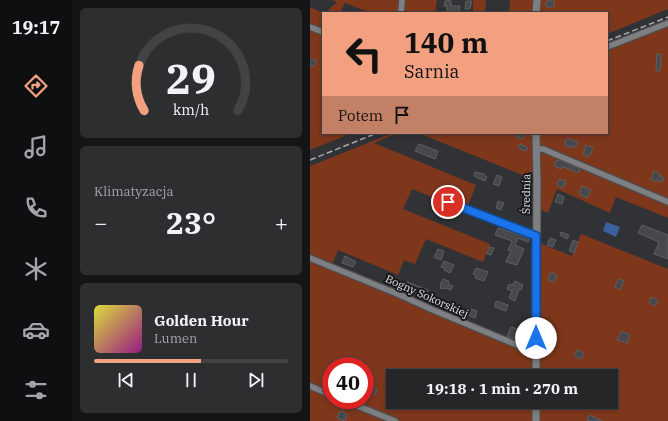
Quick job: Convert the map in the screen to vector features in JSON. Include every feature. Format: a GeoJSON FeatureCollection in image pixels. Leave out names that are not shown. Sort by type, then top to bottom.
{"type":"FeatureCollection","features":[{"type":"Feature","properties":{"kind":"street"},"geometry":{"type":"LineString","coordinates":[[401,12],[402,0]]}},
{"type":"Feature","properties":{"kind":"street"},"geometry":{"type":"LineString","coordinates":[[536,12],[537,0]]}},
{"type":"Feature","properties":{"kind":"street"},"geometry":{"type":"LineString","coordinates":[[608,47],[668,23]]}},
{"type":"Feature","properties":{"kind":"street"},"geometry":{"type":"LineString","coordinates":[[310,27],[322,32]]}},
{"type":"Feature","properties":{"kind":"street","name":"Średnia"},"geometry":{"type":"LineString","coordinates":[[536,134],[536,369]]}},
{"type":"Feature","properties":{"kind":"street"},"geometry":{"type":"LineString","coordinates":[[537,149],[543,149],[668,202]]}},
{"type":"Feature","properties":{"kind":"street"},"geometry":{"type":"LineString","coordinates":[[448,202],[536,236]]}},
{"type":"Feature","properties":{"kind":"street","name":"Bogny Sokorskiej"},"geometry":{"type":"LineString","coordinates":[[310,258],[529,350],[536,350]]}},
{"type":"Feature","properties":{"kind":"street"},"geometry":{"type":"LineString","coordinates":[[310,386],[322,391]]}},
{"type":"Feature","properties":{"kind":"street"},"geometry":{"type":"LineString","coordinates":[[365,409],[395,421]]}},
{"type":"Feature","properties":{"kind":"street"},"geometry":{"type":"LineString","coordinates":[[536,409],[536,421]]}},
{"type":"Feature","properties":{"kind":"shaded area"},"geometry":{"type":"Polygon","coordinates":[[[332,0],[437,0],[435,12],[368,12],[345,3],[340,12],[327,12],[337,2],[332,0]]]}},
{"type":"Feature","properties":{"kind":"shaded area"},"geometry":{"type":"Polygon","coordinates":[[[473,0],[486,0],[485,12],[473,12],[473,0]]]}},
{"type":"Feature","properties":{"kind":"shaded area"},"geometry":{"type":"Polygon","coordinates":[[[510,0],[533,0],[532,12],[509,12],[510,0]]]}},
{"type":"Feature","properties":{"kind":"shaded area"},"geometry":{"type":"Polygon","coordinates":[[[540,0],[668,0],[668,9],[608,34],[608,12],[539,12],[540,0]]]}},
{"type":"Feature","properties":{"kind":"shaded area"},"geometry":{"type":"Polygon","coordinates":[[[310,7],[322,13],[322,134],[350,134],[310,150],[310,7]]]}},
{"type":"Feature","properties":{"kind":"shaded area"},"geometry":{"type":"Polygon","coordinates":[[[668,26],[668,218],[616,197],[610,213],[557,189],[548,213],[540,209],[541,166],[532,163],[532,179],[420,134],[608,134],[608,50],[668,26]]]}},
{"type":"Feature","properties":{"kind":"shaded area"},"geometry":{"type":"Polygon","coordinates":[[[390,134],[396,134],[374,143],[476,185],[466,211],[412,189],[403,209],[490,244],[483,262],[426,239],[415,264],[404,260],[398,275],[338,250],[332,265],[530,348],[532,243],[539,243],[572,256],[581,234],[668,269],[668,421],[310,421],[310,166],[390,134]]]}},
{"type":"Feature","properties":{"kind":"water"},"geometry":{"type":"Polygon","coordinates":[[[606,222],[620,227],[616,237],[603,231],[606,222]]]}},
{"type":"Feature","properties":{"kind":"building"},"geometry":{"type":"Polygon","coordinates":[[[548,0],[554,0],[554,7],[546,7],[546,2],[548,2],[548,0]]]}},
{"type":"Feature","properties":{"kind":"building"},"geometry":{"type":"Polygon","coordinates":[[[445,1],[451,1],[451,6],[460,6],[459,12],[447,12],[447,6],[444,6],[445,1]]]}},
{"type":"Feature","properties":{"kind":"building"},"geometry":{"type":"Polygon","coordinates":[[[466,1],[472,1],[470,9],[465,9],[466,1]]]}},
{"type":"Feature","properties":{"kind":"building"},"geometry":{"type":"Polygon","coordinates":[[[657,54],[661,54],[660,71],[656,71],[657,54]]]}},
{"type":"Feature","properties":{"kind":"building"},"geometry":{"type":"Polygon","coordinates":[[[310,58],[317,61],[314,67],[310,65],[310,58]]]}},
{"type":"Feature","properties":{"kind":"building"},"geometry":{"type":"Polygon","coordinates":[[[515,134],[525,134],[523,139],[514,136],[515,134]]]}},
{"type":"Feature","properties":{"kind":"building"},"geometry":{"type":"Polygon","coordinates":[[[567,138],[578,142],[576,147],[571,146],[571,148],[564,145],[567,138]]]}},
{"type":"Feature","properties":{"kind":"building"},"geometry":{"type":"Polygon","coordinates":[[[419,144],[438,151],[435,159],[415,151],[419,144]]]}},
{"type":"Feature","properties":{"kind":"building"},"geometry":{"type":"Polygon","coordinates":[[[520,144],[528,148],[526,151],[518,148],[520,144]]]}},
{"type":"Feature","properties":{"kind":"building"},"geometry":{"type":"Polygon","coordinates":[[[586,145],[593,148],[589,157],[583,154],[586,145]]]}},
{"type":"Feature","properties":{"kind":"building"},"geometry":{"type":"Polygon","coordinates":[[[559,160],[580,169],[578,173],[562,166],[561,169],[554,166],[556,161],[559,160]]]}},
{"type":"Feature","properties":{"kind":"building"},"geometry":{"type":"Polygon","coordinates":[[[654,171],[660,174],[659,176],[664,178],[662,182],[657,180],[656,182],[651,179],[654,171]]]}},
{"type":"Feature","properties":{"kind":"building"},"geometry":{"type":"Polygon","coordinates":[[[475,172],[484,174],[487,177],[485,181],[474,176],[475,172]]]}},
{"type":"Feature","properties":{"kind":"building"},"geometry":{"type":"Polygon","coordinates":[[[497,175],[502,177],[499,186],[493,184],[497,175]]]}},
{"type":"Feature","properties":{"kind":"building"},"geometry":{"type":"Polygon","coordinates":[[[559,179],[566,181],[563,188],[557,185],[559,179]]]}},
{"type":"Feature","properties":{"kind":"building"},"geometry":{"type":"Polygon","coordinates":[[[582,186],[591,190],[587,198],[579,194],[582,186]]]}},
{"type":"Feature","properties":{"kind":"building"},"geometry":{"type":"Polygon","coordinates":[[[558,194],[564,197],[562,204],[555,202],[558,194]]]}},
{"type":"Feature","properties":{"kind":"building"},"geometry":{"type":"Polygon","coordinates":[[[498,201],[504,203],[501,210],[496,208],[498,201]]]}},
{"type":"Feature","properties":{"kind":"building"},"geometry":{"type":"Polygon","coordinates":[[[436,206],[446,210],[444,214],[434,210],[436,206]]]}},
{"type":"Feature","properties":{"kind":"building"},"geometry":{"type":"Polygon","coordinates":[[[642,225],[668,235],[668,259],[654,254],[659,242],[638,233],[642,225]]]}},
{"type":"Feature","properties":{"kind":"building"},"geometry":{"type":"Polygon","coordinates":[[[498,228],[530,238],[528,242],[518,238],[515,245],[524,249],[517,265],[506,262],[511,251],[508,250],[512,241],[495,235],[498,228]]]}},
{"type":"Feature","properties":{"kind":"building"},"geometry":{"type":"Polygon","coordinates":[[[561,232],[569,235],[567,239],[560,235],[561,232]]]}},
{"type":"Feature","properties":{"kind":"building"},"geometry":{"type":"Polygon","coordinates":[[[550,238],[556,240],[553,247],[547,245],[550,238]]]}},
{"type":"Feature","properties":{"kind":"building"},"geometry":{"type":"Polygon","coordinates":[[[573,240],[578,242],[574,253],[569,251],[573,240]]]}},
{"type":"Feature","properties":{"kind":"building"},"geometry":{"type":"Polygon","coordinates":[[[489,247],[494,248],[491,255],[487,254],[489,247]]]}},
{"type":"Feature","properties":{"kind":"building"},"geometry":{"type":"Polygon","coordinates":[[[438,249],[444,251],[441,260],[434,257],[438,249]]]}},
{"type":"Feature","properties":{"kind":"building"},"geometry":{"type":"Polygon","coordinates":[[[345,256],[356,262],[353,267],[342,263],[345,256]]]}},
{"type":"Feature","properties":{"kind":"building"},"geometry":{"type":"Polygon","coordinates":[[[444,261],[454,265],[450,273],[444,270],[445,268],[441,267],[444,261]]]}},
{"type":"Feature","properties":{"kind":"building"},"geometry":{"type":"Polygon","coordinates":[[[476,268],[488,272],[484,281],[475,278],[476,275],[473,274],[476,268]]]}},
{"type":"Feature","properties":{"kind":"building"},"geometry":{"type":"Polygon","coordinates":[[[551,272],[557,275],[554,282],[548,280],[551,272]]]}},
{"type":"Feature","properties":{"kind":"building"},"geometry":{"type":"Polygon","coordinates":[[[443,279],[449,281],[448,284],[453,286],[451,290],[446,288],[441,289],[440,285],[443,279]]]}},
{"type":"Feature","properties":{"kind":"building"},"geometry":{"type":"Polygon","coordinates":[[[618,279],[624,281],[620,290],[615,287],[618,279]]]}},
{"type":"Feature","properties":{"kind":"building"},"geometry":{"type":"Polygon","coordinates":[[[515,281],[523,285],[521,290],[519,289],[515,301],[509,298],[512,291],[507,289],[509,284],[513,285],[515,281]]]}},
{"type":"Feature","properties":{"kind":"building"},"geometry":{"type":"Polygon","coordinates":[[[407,282],[428,290],[425,296],[404,289],[407,282]]]}},
{"type":"Feature","properties":{"kind":"building"},"geometry":{"type":"Polygon","coordinates":[[[651,297],[658,300],[655,306],[649,303],[651,297]]]}},
{"type":"Feature","properties":{"kind":"building"},"geometry":{"type":"Polygon","coordinates":[[[497,301],[508,305],[506,311],[495,307],[495,303],[497,301]]]}},
{"type":"Feature","properties":{"kind":"building"},"geometry":{"type":"Polygon","coordinates":[[[467,308],[477,311],[475,318],[468,315],[466,312],[467,308]]]}},
{"type":"Feature","properties":{"kind":"building"},"geometry":{"type":"Polygon","coordinates":[[[511,327],[518,329],[514,339],[507,336],[511,327]]]}},
{"type":"Feature","properties":{"kind":"building"},"geometry":{"type":"Polygon","coordinates":[[[622,331],[630,335],[627,343],[617,340],[622,331]]]}},
{"type":"Feature","properties":{"kind":"building"},"geometry":{"type":"Polygon","coordinates":[[[577,350],[584,353],[581,359],[574,356],[577,350]]]}},
{"type":"Feature","properties":{"kind":"building"},"geometry":{"type":"Polygon","coordinates":[[[374,387],[377,389],[374,395],[374,387]]]}},
{"type":"Feature","properties":{"kind":"building"},"geometry":{"type":"Polygon","coordinates":[[[340,411],[347,414],[345,421],[337,418],[340,411]]]}},
{"type":"Feature","properties":{"kind":"building"},"geometry":{"type":"Polygon","coordinates":[[[589,415],[603,421],[587,420],[589,415]]]}},
{"type":"Feature","properties":{"kind":"railway"},"geometry":{"type":"LineString","coordinates":[[608,41],[668,17]]}},
{"type":"Feature","properties":{"kind":"railway"},"geometry":{"type":"LineString","coordinates":[[310,160],[375,134]]}},
{"type":"Feature","properties":{"kind":"route"},"geometry":{"type":"LineString","coordinates":[[448,202],[536,236],[536,338]]}}]}
